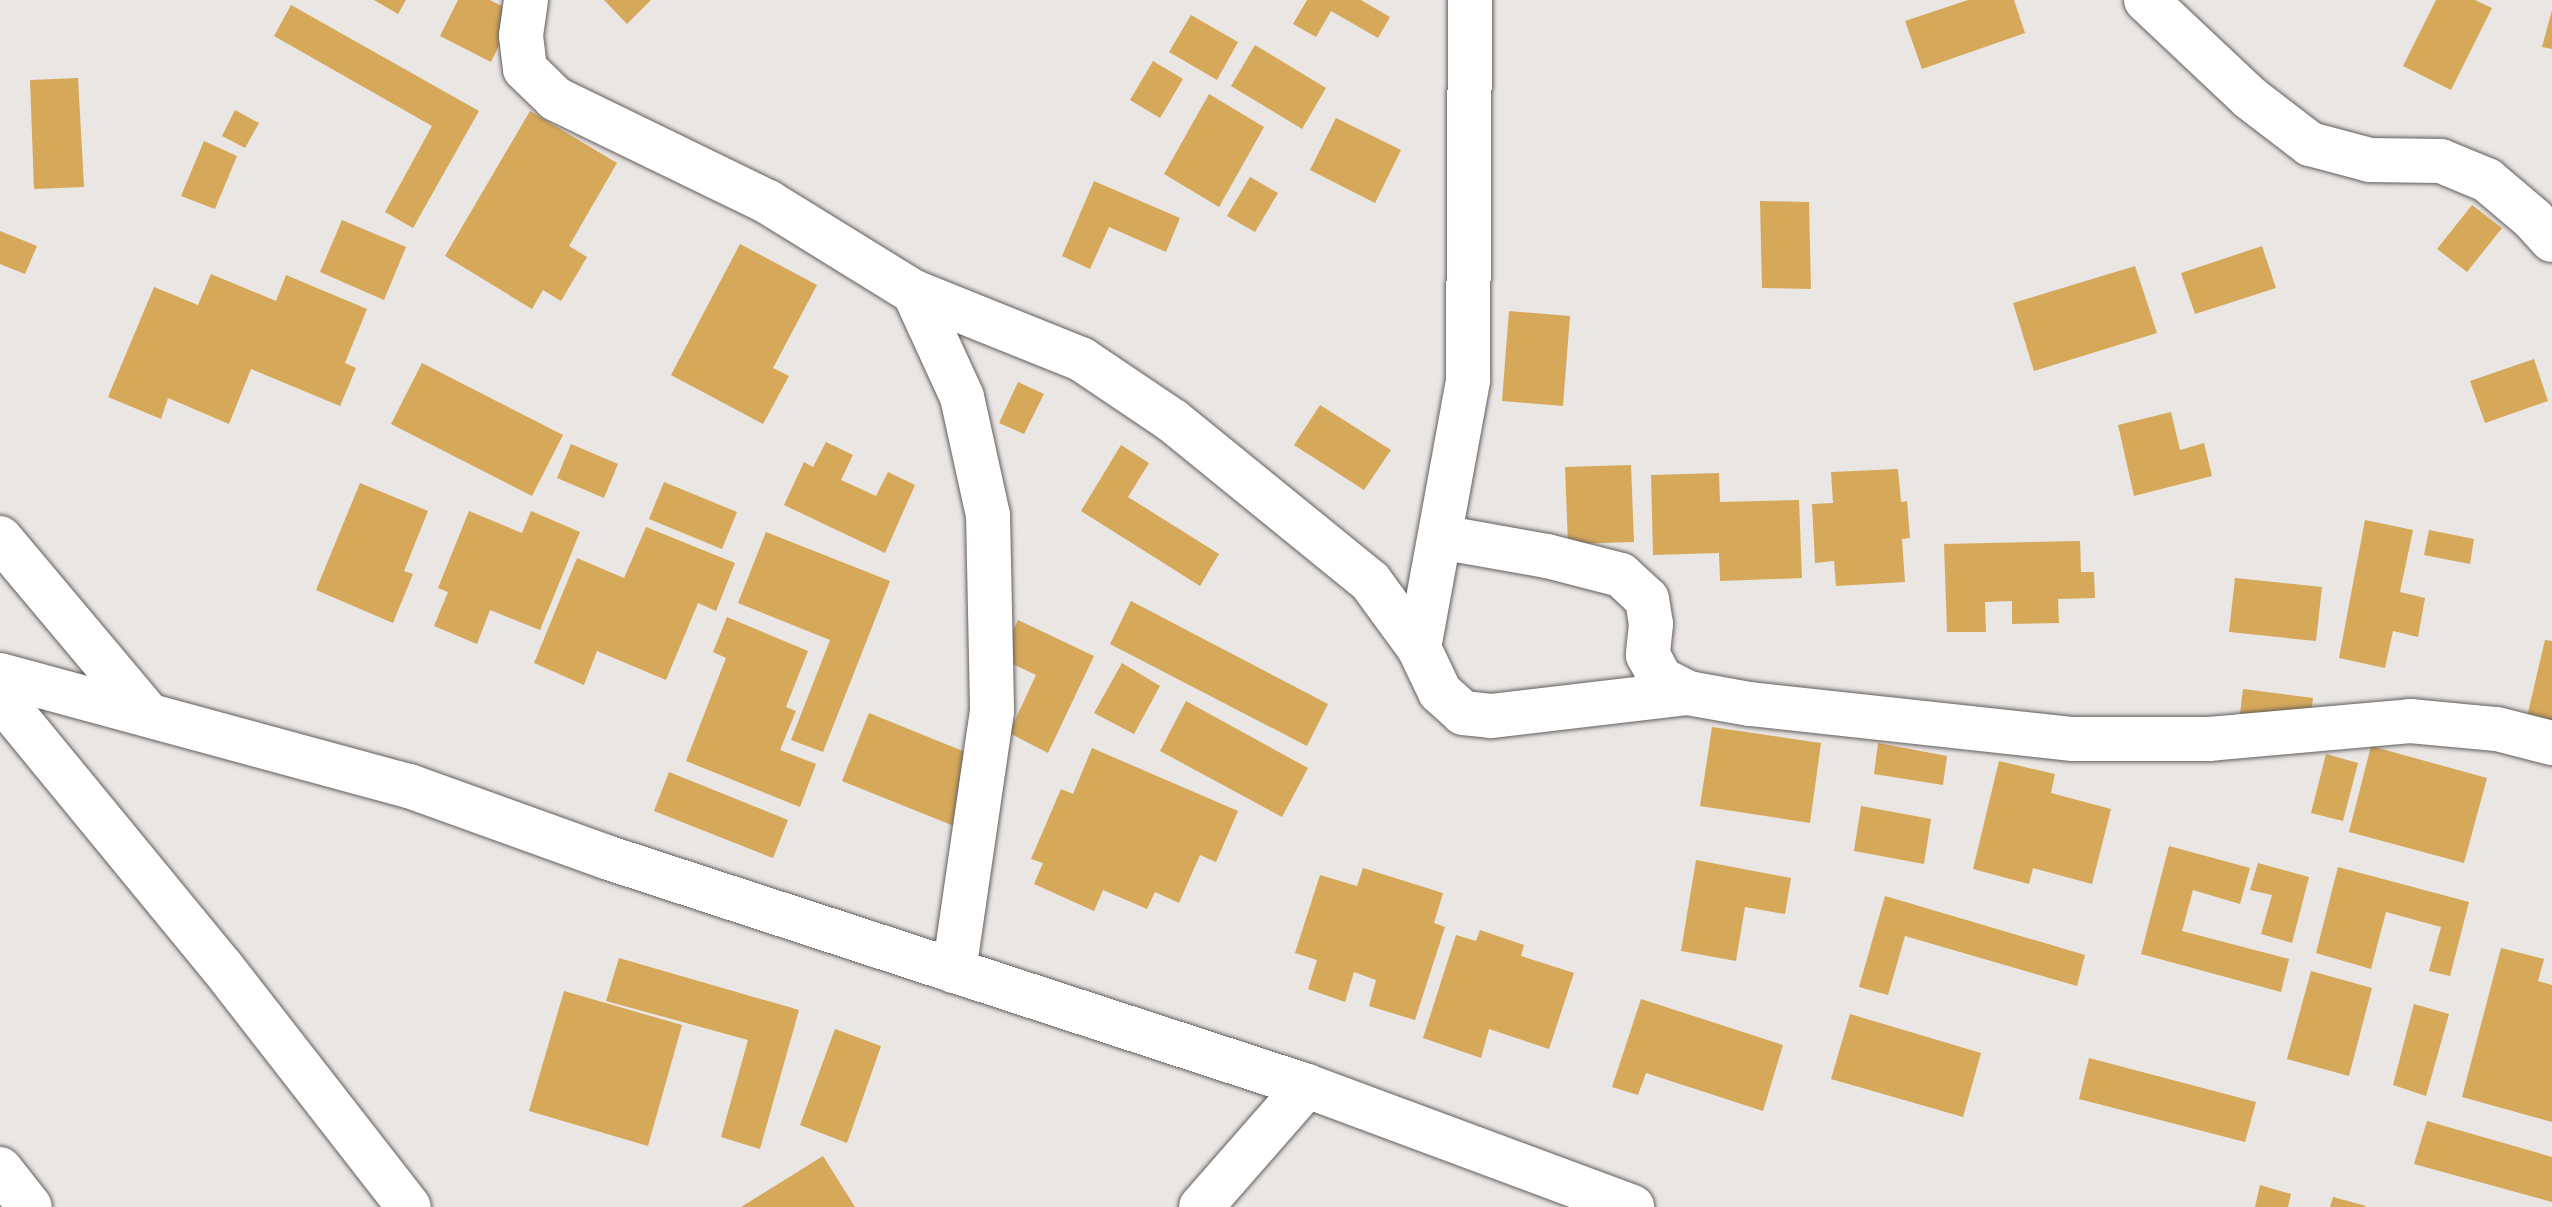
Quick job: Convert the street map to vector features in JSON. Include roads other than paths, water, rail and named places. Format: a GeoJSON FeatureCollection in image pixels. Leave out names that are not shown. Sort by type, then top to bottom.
{"type":"FeatureCollection","features":[{"type":"Feature","properties":{"kind":"main road"},"geometry":{"type":"LineString","coordinates":[[526,0],[521,36],[525,69],[556,99],[768,202],[914,292],[1081,359],[1173,421],[1370,581],[1419,648],[1440,692],[1463,713],[1491,716],[1688,693],[1750,704],[2073,739],[2209,739],[2410,721],[2497,729],[2552,743]]}},
{"type":"Feature","properties":{"kind":"main road"},"geometry":{"type":"LineString","coordinates":[[1419,648],[1468,380],[1470,0]]}},
{"type":"Feature","properties":{"kind":"main road"},"geometry":{"type":"LineString","coordinates":[[2146,0],[2250,98],[2310,144],[2370,160],[2441,161],[2464,170],[2487,180],[2533,219],[2552,240]]}},
{"type":"Feature","properties":{"kind":"main road"},"geometry":{"type":"LineString","coordinates":[[914,292],[962,397],[988,515],[992,711],[954,971]]}},
{"type":"Feature","properties":{"kind":"main road"},"geometry":{"type":"LineString","coordinates":[[1440,537],[1547,556],[1621,575],[1647,599],[1651,624],[1648,655],[1661,679],[1688,693]]}},
{"type":"Feature","properties":{"kind":"main road"},"geometry":{"type":"LineString","coordinates":[[0,538],[146,712]]}},
{"type":"Feature","properties":{"kind":"main road"},"geometry":{"type":"LineString","coordinates":[[0,675],[146,712],[409,786],[606,857],[1307,1086],[1632,1207]]}},
{"type":"Feature","properties":{"kind":"main road"},"geometry":{"type":"LineString","coordinates":[[0,697],[222,967],[409,1207]]}},
{"type":"Feature","properties":{"kind":"main road"},"geometry":{"type":"LineString","coordinates":[[1201,1207],[1307,1086]]}},
{"type":"Feature","properties":{"kind":"main road"},"geometry":{"type":"LineString","coordinates":[[0,1169],[30,1207]]}}]}
